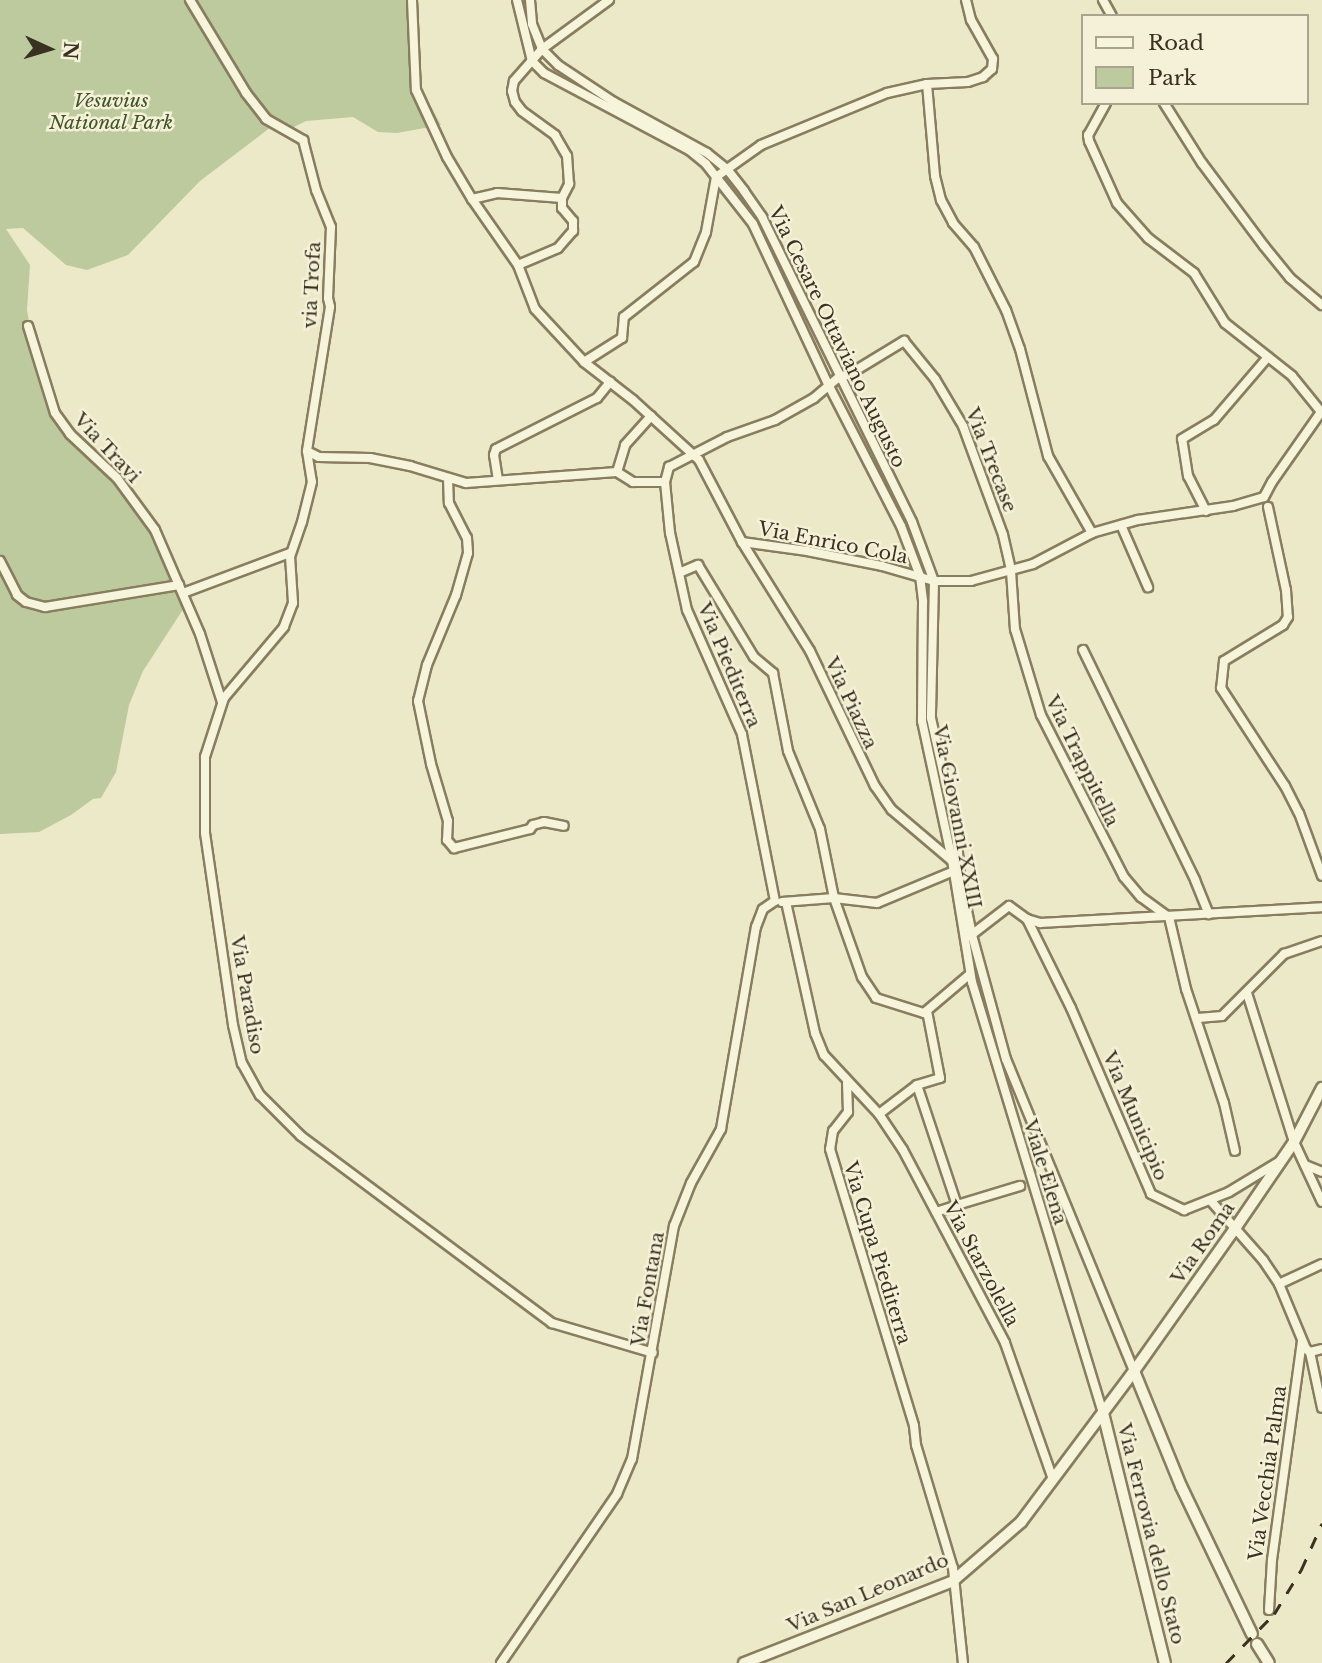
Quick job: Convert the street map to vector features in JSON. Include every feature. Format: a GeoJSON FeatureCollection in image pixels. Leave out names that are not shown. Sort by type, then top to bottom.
{"type":"FeatureCollection","features":[{"type":"Feature","properties":{"kind":"main road","name":"Via Roma"},"geometry":{"type":"LineString","coordinates":[[1103,1413],[1294,1142],[1322,1087]]}},
{"type":"Feature","properties":{"kind":"main road"},"geometry":{"type":"LineString","coordinates":[[1134,1371],[1186,1497],[1254,1639],[1269,1663]]}},
{"type":"Feature","properties":{"kind":"main road","name":"Via San Leonardo"},"geometry":{"type":"LineString","coordinates":[[744,1663],[953,1581],[1021,1522],[1103,1413]]}},
{"type":"Feature","properties":{"kind":"main road","name":"Via Ferrovia dello Stato"},"geometry":{"type":"LineString","coordinates":[[1103,1413],[1165,1663]]}},
{"type":"Feature","properties":{"kind":"street","name":"via Trofa"},"geometry":{"type":"LineString","coordinates":[[190,0],[246,93],[266,119],[303,140],[316,190],[331,227],[328,298],[330,307],[307,451]]}},
{"type":"Feature","properties":{"kind":"street","name":"Via Enrico Cola"},"geometry":{"type":"LineString","coordinates":[[412,0],[416,90],[447,158],[518,265],[535,309],[584,362],[693,453],[742,542],[807,551],[934,581],[971,581],[1033,564],[1092,533],[1265,497],[1272,482],[1322,412]]}},
{"type":"Feature","properties":{"kind":"street"},"geometry":{"type":"LineString","coordinates":[[517,0],[532,61]]}},
{"type":"Feature","properties":{"kind":"street","name":"Via Cesare Ottaviano Augusto"},"geometry":{"type":"LineString","coordinates":[[530,0],[532,24],[542,49],[571,76],[694,144],[727,169],[762,217],[912,522],[934,581]]}},
{"type":"Feature","properties":{"kind":"street"},"geometry":{"type":"LineString","coordinates":[[518,265],[558,248],[573,230],[573,221],[562,208],[562,198],[569,184],[567,156],[555,135],[522,111],[512,91],[514,81],[542,49],[609,0]]}},
{"type":"Feature","properties":{"kind":"street"},"geometry":{"type":"LineString","coordinates":[[584,362],[622,338],[624,317],[694,262],[706,232],[716,177],[727,169],[761,145],[887,93],[928,84],[968,82],[983,78],[992,69],[993,59],[971,20],[966,0]]}},
{"type":"Feature","properties":{"kind":"street","name":"Via Cesare Ottaviano Augusto"},"geometry":{"type":"LineString","coordinates":[[532,61],[544,73],[689,150],[716,177],[753,224],[829,387],[901,526],[920,576]]}},
{"type":"Feature","properties":{"kind":"street"},"geometry":{"type":"LineString","coordinates":[[928,84],[935,176],[941,200],[953,223],[974,247],[1006,310],[1020,349],[1048,456],[1092,533]]}},
{"type":"Feature","properties":{"kind":"street"},"geometry":{"type":"LineString","coordinates":[[1105,105],[1088,135],[1088,141],[1117,203],[1148,238],[1194,273],[1225,323],[1292,376],[1322,412]]}},
{"type":"Feature","properties":{"kind":"street"},"geometry":{"type":"LineString","coordinates":[[1165,105],[1202,163],[1264,246],[1290,278],[1322,305]]}},
{"type":"Feature","properties":{"kind":"street"},"geometry":{"type":"LineString","coordinates":[[472,199],[497,193],[562,198]]}},
{"type":"Feature","properties":{"kind":"street","name":"Via Travi"},"geometry":{"type":"LineString","coordinates":[[28,326],[55,413],[70,434],[117,478],[155,530],[181,589],[222,702]]}},
{"type":"Feature","properties":{"kind":"street","name":"Via Trecase"},"geometry":{"type":"LineString","coordinates":[[840,376],[848,375],[904,341],[912,350],[953,405],[963,426],[1003,535],[1013,594]]}},
{"type":"Feature","properties":{"kind":"street"},"geometry":{"type":"LineString","coordinates":[[1206,511],[1188,476],[1182,439],[1214,420],[1252,372],[1268,357]]}},
{"type":"Feature","properties":{"kind":"street"},"geometry":{"type":"LineString","coordinates":[[307,451],[318,457],[370,458],[397,463],[466,482],[617,472],[633,482],[665,482],[669,467],[693,453],[775,421],[829,387],[840,376]]}},
{"type":"Feature","properties":{"kind":"street"},"geometry":{"type":"LineString","coordinates":[[498,480],[494,455],[496,450],[597,398],[610,382]]}},
{"type":"Feature","properties":{"kind":"street"},"geometry":{"type":"LineString","coordinates":[[617,472],[625,445],[650,416]]}},
{"type":"Feature","properties":{"kind":"street","name":"Via Paradiso"},"geometry":{"type":"LineString","coordinates":[[307,451],[312,482],[302,522],[290,553],[293,603],[287,620],[222,702],[205,757],[205,833],[233,1026],[242,1063],[260,1095],[301,1136],[552,1323],[653,1353]]}},
{"type":"Feature","properties":{"kind":"street"},"geometry":{"type":"LineString","coordinates":[[448,478],[449,503],[467,538],[468,554],[456,595],[427,665],[418,701],[431,764],[448,821],[447,840],[454,848],[530,829],[533,825],[544,822],[564,826]]}},
{"type":"Feature","properties":{"kind":"street","name":"Via Piediterra"},"geometry":{"type":"LineString","coordinates":[[665,482],[687,610],[699,644],[723,686],[742,734],[775,901]]}},
{"type":"Feature","properties":{"kind":"street"},"geometry":{"type":"LineString","coordinates":[[1268,507],[1286,590],[1288,617],[1283,625],[1224,662],[1221,688],[1289,795],[1322,876]]}},
{"type":"Feature","properties":{"kind":"street"},"geometry":{"type":"LineString","coordinates":[[1121,525],[1148,587]]}},
{"type":"Feature","properties":{"kind":"street","name":"Via Piazza"},"geometry":{"type":"LineString","coordinates":[[742,542],[810,651],[875,786],[892,810],[952,860]]}},
{"type":"Feature","properties":{"kind":"street"},"geometry":{"type":"LineString","coordinates":[[0,561],[17,595],[26,602],[45,607],[181,589],[290,553]]}},
{"type":"Feature","properties":{"kind":"street"},"geometry":{"type":"LineString","coordinates":[[679,573],[698,565],[754,657],[773,673],[788,751],[820,829],[834,898],[862,977],[876,998],[924,1013],[970,974]]}},
{"type":"Feature","properties":{"kind":"street","name":"Via Giovanni XXIII"},"geometry":{"type":"LineString","coordinates":[[920,576],[923,602],[922,721],[968,937]]}},
{"type":"Feature","properties":{"kind":"street","name":"Via Giovanni XXIII"},"geometry":{"type":"LineString","coordinates":[[934,581],[931,718],[956,830],[968,937]]}},
{"type":"Feature","properties":{"kind":"street","name":"Via Trappitella"},"geometry":{"type":"LineString","coordinates":[[1013,594],[1015,629],[1041,715],[1124,877],[1141,897],[1169,917]]}},
{"type":"Feature","properties":{"kind":"street"},"geometry":{"type":"LineString","coordinates":[[1083,650],[1209,914]]}},
{"type":"Feature","properties":{"kind":"street"},"geometry":{"type":"LineString","coordinates":[[775,901],[834,898],[877,903],[954,871]]}},
{"type":"Feature","properties":{"kind":"street","name":"Via Fontana"},"geometry":{"type":"LineString","coordinates":[[501,1663],[617,1494],[632,1459],[674,1226],[691,1183],[721,1129],[756,928],[763,909],[775,901]]}},
{"type":"Feature","properties":{"kind":"street"},"geometry":{"type":"LineString","coordinates":[[786,902],[815,1032],[824,1055],[847,1083]]}},
{"type":"Feature","properties":{"kind":"street"},"geometry":{"type":"LineString","coordinates":[[968,937],[1009,906],[1027,919],[1040,923],[1322,907]]}},
{"type":"Feature","properties":{"kind":"street"},"geometry":{"type":"LineString","coordinates":[[1169,917],[1186,989],[1198,1018],[1224,1103],[1235,1151]]}},
{"type":"Feature","properties":{"kind":"street","name":"Via Municipio"},"geometry":{"type":"LineString","coordinates":[[1027,919],[1071,1008],[1151,1194],[1184,1210],[1211,1201],[1280,1161]]}},
{"type":"Feature","properties":{"kind":"street","name":"Viale Elena"},"geometry":{"type":"LineString","coordinates":[[968,937],[970,974],[1103,1413]]}},
{"type":"Feature","properties":{"kind":"street","name":"Viale Elena"},"geometry":{"type":"LineString","coordinates":[[968,937],[1006,1059],[1134,1371]]}},
{"type":"Feature","properties":{"kind":"street"},"geometry":{"type":"LineString","coordinates":[[1198,1018],[1222,1016],[1284,954],[1322,941]]}},
{"type":"Feature","properties":{"kind":"street"},"geometry":{"type":"LineString","coordinates":[[1247,993],[1294,1142],[1322,1202]]}},
{"type":"Feature","properties":{"kind":"street"},"geometry":{"type":"LineString","coordinates":[[878,1114],[917,1085],[940,1077],[927,1011]]}},
{"type":"Feature","properties":{"kind":"street","name":"Via Starzolella"},"geometry":{"type":"LineString","coordinates":[[847,1083],[878,1114],[903,1150],[1005,1343],[1053,1479]]}},
{"type":"Feature","properties":{"kind":"street","name":"Via Cupa Piediterra"},"geometry":{"type":"LineString","coordinates":[[847,1083],[848,1112],[833,1131],[830,1149],[914,1426],[916,1445],[953,1568],[963,1663]]}},
{"type":"Feature","properties":{"kind":"street"},"geometry":{"type":"LineString","coordinates":[[917,1085],[957,1205]]}},
{"type":"Feature","properties":{"kind":"street"},"geometry":{"type":"LineString","coordinates":[[1305,1165],[1322,1172]]}},
{"type":"Feature","properties":{"kind":"street"},"geometry":{"type":"LineString","coordinates":[[936,1213],[1020,1186]]}},
{"type":"Feature","properties":{"kind":"street"},"geometry":{"type":"LineString","coordinates":[[1211,1201],[1236,1227],[1279,1284],[1302,1341],[1310,1352],[1322,1408]]}},
{"type":"Feature","properties":{"kind":"street"},"geometry":{"type":"LineString","coordinates":[[1279,1284],[1322,1264]]}},
{"type":"Feature","properties":{"kind":"street","name":"Via Vecchia Palma"},"geometry":{"type":"LineString","coordinates":[[1269,1610],[1272,1560],[1302,1341]]}},
{"type":"Feature","properties":{"kind":"street"},"geometry":{"type":"LineString","coordinates":[[1310,1352],[1322,1349]]}},
{"type":"Feature","properties":{"kind":"green space","name":"Vesuvius National Park"},"geometry":{"type":"Polygon","coordinates":[[[0,0],[415,0],[419,85],[441,125],[397,133],[378,132],[353,117],[306,121],[290,129],[271,127],[200,181],[128,255],[87,270],[66,265],[23,228],[6,229],[30,265],[27,310],[35,355],[59,421],[109,467],[152,515],[191,597],[143,671],[129,705],[116,772],[101,798],[93,799],[71,815],[39,832],[0,834],[0,0]]]}},
{"type":"Feature","properties":{"kind":"railway"},"geometry":{"type":"LineString","coordinates":[[1226,1663],[1274,1614],[1301,1570],[1322,1523]]}}]}
